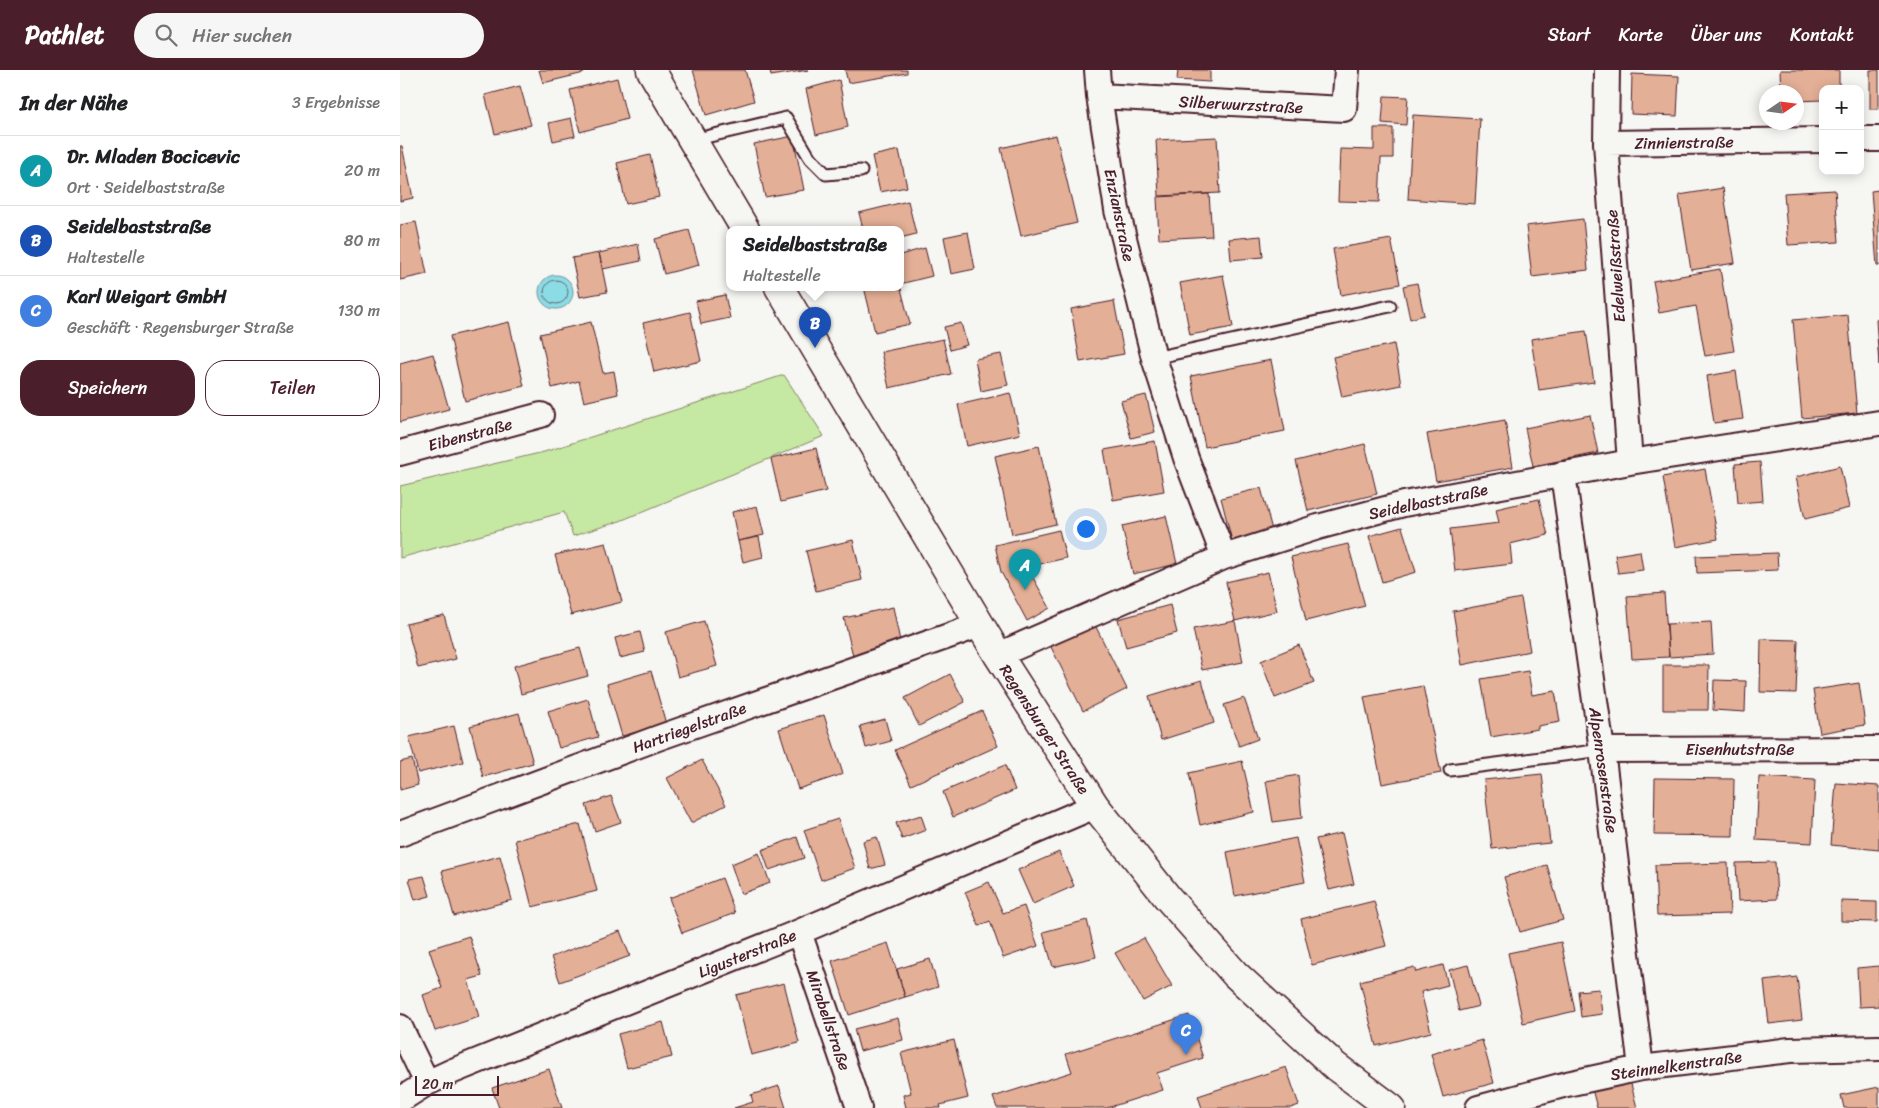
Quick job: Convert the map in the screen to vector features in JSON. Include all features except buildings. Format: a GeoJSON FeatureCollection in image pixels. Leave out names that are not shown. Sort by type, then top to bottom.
{"type":"FeatureCollection","features":[{"type":"Feature","properties":{"kind":"street"},"geometry":{"type":"LineString","coordinates":[[651,70],[743,226]]}},
{"type":"Feature","properties":{"kind":"street","name":"Enzianstraße"},"geometry":{"type":"LineString","coordinates":[[1097,70],[1099,96],[1117,210],[1154,358],[1186,458],[1224,557]]}},
{"type":"Feature","properties":{"kind":"street","name":"Silberwurzstraße"},"geometry":{"type":"LineString","coordinates":[[1099,96],[1344,109],[1346,70]]}},
{"type":"Feature","properties":{"kind":"street","name":"Edelweißstraße"},"geometry":{"type":"LineString","coordinates":[[1607,70],[1606,143],[1630,462]]}},
{"type":"Feature","properties":{"kind":"street"},"geometry":{"type":"LineString","coordinates":[[1864,139],[1879,139]]}},
{"type":"Feature","properties":{"kind":"street","name":"Zinnienstraße"},"geometry":{"type":"LineString","coordinates":[[1606,143],[1819,140]]}},
{"type":"Feature","properties":{"kind":"street","name":"Regensburger Straße"},"geometry":{"type":"LineString","coordinates":[[781,291],[980,626],[1095,806],[1168,898],[1236,974],[1336,1066],[1391,1108]]}},
{"type":"Feature","properties":{"kind":"street","name":"Eibenstraße"},"geometry":{"type":"LineString","coordinates":[[400,453],[541,415]]}},
{"type":"Feature","properties":{"kind":"street","name":"Seidelbaststraße"},"geometry":{"type":"LineString","coordinates":[[998,655],[1224,557],[1318,527],[1404,504],[1630,462],[1879,423]]}},
{"type":"Feature","properties":{"kind":"street","name":"Alpenrosenstraße"},"geometry":{"type":"LineString","coordinates":[[1564,474],[1602,750],[1641,1068]]}},
{"type":"Feature","properties":{"kind":"street","name":"Hartriegelstraße"},"geometry":{"type":"LineString","coordinates":[[400,834],[658,738],[980,626]]}},
{"type":"Feature","properties":{"kind":"street","name":"Eisenhutstraße"},"geometry":{"type":"LineString","coordinates":[[1602,750],[1879,749]]}},
{"type":"Feature","properties":{"kind":"street","name":"Ligusterstraße"},"geometry":{"type":"LineString","coordinates":[[400,1100],[427,1083],[462,1067],[799,932],[1095,806]]}},
{"type":"Feature","properties":{"kind":"street","name":"Mirabellstraße"},"geometry":{"type":"LineString","coordinates":[[799,932],[859,1108]]}},
{"type":"Feature","properties":{"kind":"street"},"geometry":{"type":"LineString","coordinates":[[400,1027],[427,1083]]}},
{"type":"Feature","properties":{"kind":"street","name":"Steinnelkenstraße"},"geometry":{"type":"LineString","coordinates":[[1478,1108],[1567,1084],[1641,1068],[1790,1050],[1879,1048]]}},
{"type":"Feature","properties":{"kind":"lane"},"geometry":{"type":"LineString","coordinates":[[693,140],[786,118],[810,158],[826,174],[862,171]]}},
{"type":"Feature","properties":{"kind":"lane"},"geometry":{"type":"LineString","coordinates":[[1154,358],[1390,306]]}},
{"type":"Feature","properties":{"kind":"lane"},"geometry":{"type":"LineString","coordinates":[[1450,770],[1602,750]]}},
{"type":"Feature","properties":{"kind":"green space"},"geometry":{"type":"Polygon","coordinates":[[[784,375],[824,436],[620,521],[573,536],[564,512],[400,558],[400,486],[544,452],[784,375]]]}},
{"type":"Feature","properties":{"kind":"water"},"geometry":{"type":"Polygon","coordinates":[[[556,275],[563,276],[568,280],[572,285],[572,299],[568,304],[563,308],[556,309],[549,308],[544,304],[540,299],[539,292],[540,285],[544,280],[549,276],[556,275]]]}},
{"type":"Feature","properties":{"kind":"place","name":"Seidelbaststraße"},"geometry":{"type":"Point","coordinates":[815,348]}},
{"type":"Feature","properties":{"kind":"place","name":"Dr. Mladen Bocicevic"},"geometry":{"type":"Point","coordinates":[1025,590]}},
{"type":"Feature","properties":{"kind":"place","name":"Karl Weigart GmbH"},"geometry":{"type":"Point","coordinates":[1186,1055]}}]}
